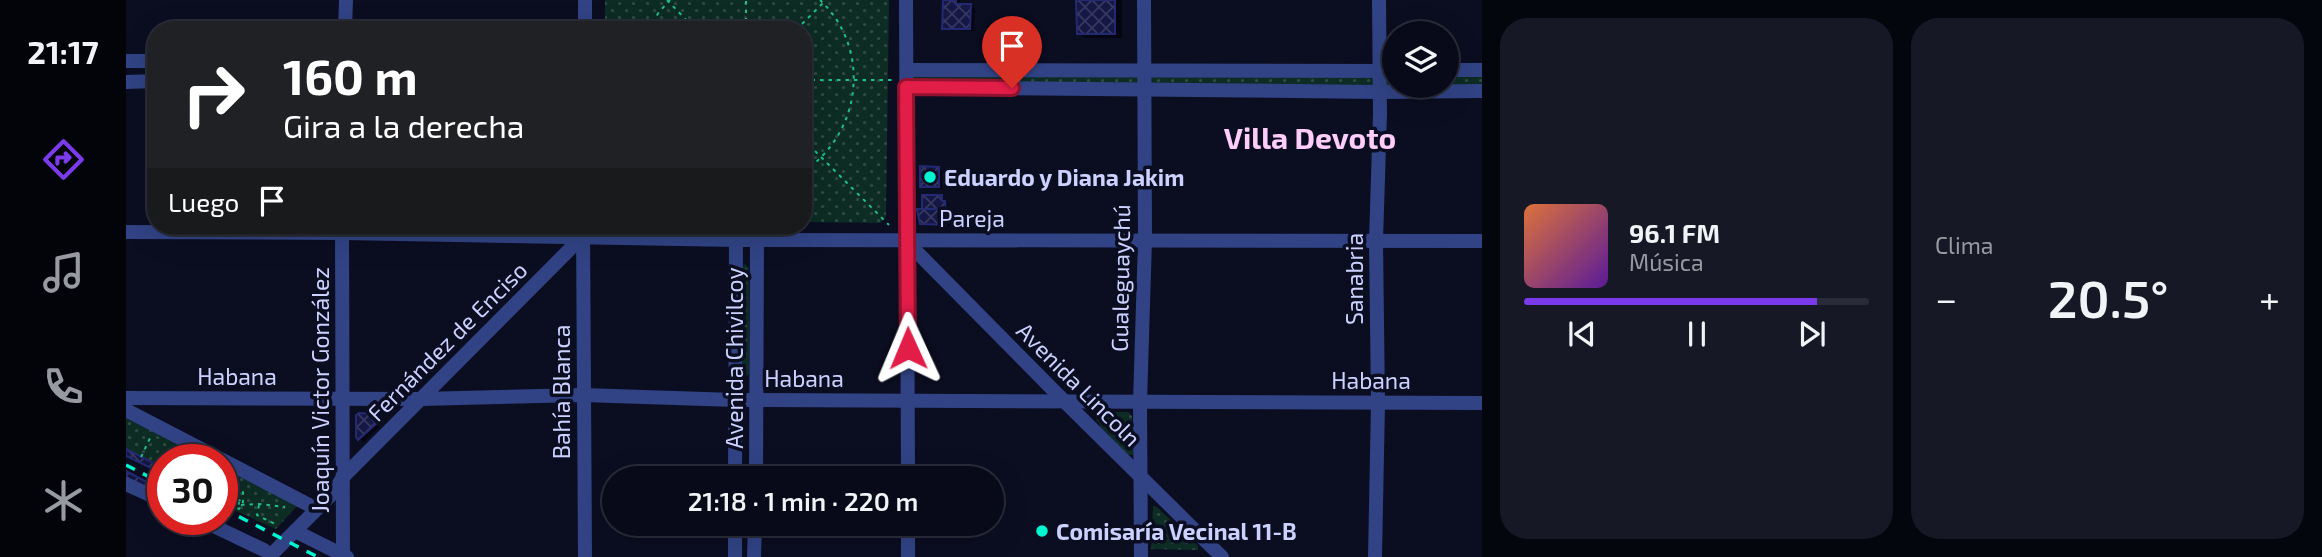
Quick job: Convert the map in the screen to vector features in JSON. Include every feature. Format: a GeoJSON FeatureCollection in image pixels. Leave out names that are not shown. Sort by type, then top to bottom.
{"type":"FeatureCollection","features":[{"type":"Feature","properties":{"kind":"street"},"geometry":{"type":"LineString","coordinates":[[345,21],[346,0]]}},
{"type":"Feature","properties":{"kind":"street"},"geometry":{"type":"LineString","coordinates":[[585,0],[585,21]]}},
{"type":"Feature","properties":{"kind":"street"},"geometry":{"type":"LineString","coordinates":[[906,0],[908,466]]}},
{"type":"Feature","properties":{"kind":"street","name":"Gualeguaychú"},"geometry":{"type":"LineString","coordinates":[[1141,557],[1140,402],[1145,240],[1144,0]]}},
{"type":"Feature","properties":{"kind":"street","name":"Sanabria"},"geometry":{"type":"LineString","coordinates":[[1379,0],[1382,24]]}},
{"type":"Feature","properties":{"kind":"street"},"geometry":{"type":"LineString","coordinates":[[126,61],[147,61]]}},
{"type":"Feature","properties":{"kind":"street"},"geometry":{"type":"LineString","coordinates":[[907,70],[1382,71]]}},
{"type":"Feature","properties":{"kind":"street"},"geometry":{"type":"LineString","coordinates":[[1459,70],[1482,70]]}},
{"type":"Feature","properties":{"kind":"street"},"geometry":{"type":"LineString","coordinates":[[126,82],[147,82]]}},
{"type":"Feature","properties":{"kind":"street"},"geometry":{"type":"LineString","coordinates":[[906,87],[1482,91]]}},
{"type":"Feature","properties":{"kind":"street","name":"Sanabria"},"geometry":{"type":"LineString","coordinates":[[1375,557],[1378,403],[1376,242],[1382,87]]}},
{"type":"Feature","properties":{"kind":"street","name":"Pareja"},"geometry":{"type":"LineString","coordinates":[[126,232],[147,232]]}},
{"type":"Feature","properties":{"kind":"street","name":"Joaquín Victor González"},"geometry":{"type":"LineString","coordinates":[[342,235],[345,556]]}},
{"type":"Feature","properties":{"kind":"street","name":"Fernández de Enciso"},"geometry":{"type":"LineString","coordinates":[[268,555],[309,505],[343,477],[580,235]]}},
{"type":"Feature","properties":{"kind":"street","name":"Bahía Blanca"},"geometry":{"type":"LineString","coordinates":[[583,235],[585,557]]}},
{"type":"Feature","properties":{"kind":"street","name":"Pareja"},"geometry":{"type":"LineString","coordinates":[[640,235],[736,240],[1482,241]]}},
{"type":"Feature","properties":{"kind":"street","name":"Avenida Chivilcoy"},"geometry":{"type":"LineString","coordinates":[[756,466],[757,239]]}},
{"type":"Feature","properties":{"kind":"street","name":"Avenida Chivilcoy"},"geometry":{"type":"LineString","coordinates":[[735,466],[736,240]]}},
{"type":"Feature","properties":{"kind":"street","name":"Avenida Lincoln"},"geometry":{"type":"LineString","coordinates":[[906,241],[1222,557]]}},
{"type":"Feature","properties":{"kind":"street","name":"Habana"},"geometry":{"type":"LineString","coordinates":[[126,398],[421,399],[583,395],[735,400],[1482,403]]}},
{"type":"Feature","properties":{"kind":"street"},"geometry":{"type":"LineString","coordinates":[[126,410],[309,505]]}},
{"type":"Feature","properties":{"kind":"street","name":"Fernández de Enciso"},"geometry":{"type":"LineString","coordinates":[[268,555],[332,494],[343,477]]}},
{"type":"Feature","properties":{"kind":"street"},"geometry":{"type":"LineString","coordinates":[[126,484],[147,494]]}},
{"type":"Feature","properties":{"kind":"street"},"geometry":{"type":"LineString","coordinates":[[295,531],[345,556]]}},
{"type":"Feature","properties":{"kind":"street"},"geometry":{"type":"LineString","coordinates":[[230,535],[268,555]]}},
{"type":"Feature","properties":{"kind":"street"},"geometry":{"type":"LineString","coordinates":[[735,536],[735,557]]}},
{"type":"Feature","properties":{"kind":"street"},"geometry":{"type":"LineString","coordinates":[[754,557],[755,536]]}},
{"type":"Feature","properties":{"kind":"street"},"geometry":{"type":"LineString","coordinates":[[908,536],[908,557]]}},
{"type":"Feature","properties":{"kind":"path"},"geometry":{"type":"LineString","coordinates":[[746,0],[746,21]]}},
{"type":"Feature","properties":{"kind":"path"},"geometry":{"type":"LineString","coordinates":[[812,165],[831,147],[846,122],[855,80],[846,38],[820,0]]}},
{"type":"Feature","properties":{"kind":"path"},"geometry":{"type":"LineString","coordinates":[[805,21],[827,0]]}},
{"type":"Feature","properties":{"kind":"path"},"geometry":{"type":"LineString","coordinates":[[654,21],[668,1],[687,21]]}},
{"type":"Feature","properties":{"kind":"path"},"geometry":{"type":"LineString","coordinates":[[812,80],[892,80]]}},
{"type":"Feature","properties":{"kind":"path"},"geometry":{"type":"LineString","coordinates":[[812,148],[889,225]]}},
{"type":"Feature","properties":{"kind":"path"},"geometry":{"type":"LineString","coordinates":[[141,457],[153,432]]}},
{"type":"Feature","properties":{"kind":"path"},"geometry":{"type":"LineString","coordinates":[[238,508],[242,503],[243,485]]}},
{"type":"Feature","properties":{"kind":"path"},"geometry":{"type":"LineString","coordinates":[[238,501],[289,508]]}},
{"type":"Feature","properties":{"kind":"path"},"geometry":{"type":"LineString","coordinates":[[260,504],[257,515],[275,524]]}},
{"type":"Feature","properties":{"kind":"green space"},"geometry":{"type":"Polygon","coordinates":[[[605,0],[889,0],[886,217],[880,223],[812,222],[812,21],[605,21],[605,0]]]}},
{"type":"Feature","properties":{"kind":"green space"},"geometry":{"type":"Polygon","coordinates":[[[907,70],[1382,71],[1382,90],[907,87],[907,70]]]}},
{"type":"Feature","properties":{"kind":"green space"},"geometry":{"type":"Polygon","coordinates":[[[1459,70],[1482,70],[1482,91],[1459,91],[1459,70]]]}},
{"type":"Feature","properties":{"kind":"green space"},"geometry":{"type":"Polygon","coordinates":[[[745,264],[749,268],[749,374],[746,377],[743,374],[745,264]]]}},
{"type":"Feature","properties":{"kind":"green space"},"geometry":{"type":"Polygon","coordinates":[[[1100,412],[1128,412],[1132,416],[1133,455],[1128,455],[1101,427],[1096,419],[1100,412]]]}},
{"type":"Feature","properties":{"kind":"green space"},"geometry":{"type":"Polygon","coordinates":[[[126,418],[177,444],[147,444],[147,460],[126,449],[126,418]]]}},
{"type":"Feature","properties":{"kind":"green space"},"geometry":{"type":"Polygon","coordinates":[[[238,476],[297,506],[276,529],[238,512],[238,476]]]}},
{"type":"Feature","properties":{"kind":"green space"},"geometry":{"type":"Polygon","coordinates":[[[1153,506],[1198,546],[1198,550],[1151,549],[1153,506]]]}},
{"type":"Feature","properties":{"kind":"building"},"geometry":{"type":"Polygon","coordinates":[[[943,0],[956,0],[956,4],[971,4],[970,29],[942,29],[943,0]]]}},
{"type":"Feature","properties":{"kind":"building"},"geometry":{"type":"Polygon","coordinates":[[[1076,0],[1115,0],[1115,34],[1077,34],[1076,0]]]}},
{"type":"Feature","properties":{"kind":"building","name":"Eduardo y Diana Jakim"},"geometry":{"type":"Polygon","coordinates":[[[920,166],[939,167],[939,187],[920,187],[920,166]]]}},
{"type":"Feature","properties":{"kind":"building"},"geometry":{"type":"Polygon","coordinates":[[[922,195],[942,195],[946,209],[922,209],[922,195]]]}},
{"type":"Feature","properties":{"kind":"building"},"geometry":{"type":"Polygon","coordinates":[[[917,209],[946,209],[946,225],[920,224],[917,209]]]}},
{"type":"Feature","properties":{"kind":"building"},"geometry":{"type":"Polygon","coordinates":[[[373,414],[372,419],[376,424],[358,440],[356,415],[373,414]]]}},
{"type":"Feature","properties":{"kind":"building"},"geometry":{"type":"Polygon","coordinates":[[[126,449],[147,460],[147,466],[126,456],[126,449]]]}},
{"type":"Feature","properties":{"kind":"building"},"geometry":{"type":"Polygon","coordinates":[[[126,471],[147,482],[147,489],[126,478],[126,471]]]}},
{"type":"Feature","properties":{"kind":"railway"},"geometry":{"type":"LineString","coordinates":[[126,465],[147,476]]}},
{"type":"Feature","properties":{"kind":"railway"},"geometry":{"type":"LineString","coordinates":[[238,516],[318,557]]}},
{"type":"Feature","properties":{"kind":"place","name":"Eduardo y Diana Jakim"},"geometry":{"type":"Point","coordinates":[930,177]}},
{"type":"Feature","properties":{"kind":"place","name":"Comisaría Vecinal 11-B"},"geometry":{"type":"Point","coordinates":[1042,531]}},
{"type":"Feature","properties":{"kind":"district","name":"Villa Devoto"},"geometry":{"type":"Point","coordinates":[1310,137]}},
{"type":"Feature","properties":{"kind":"route"},"geometry":{"type":"LineString","coordinates":[[908,348],[906,87],[1012,88]]}}]}
